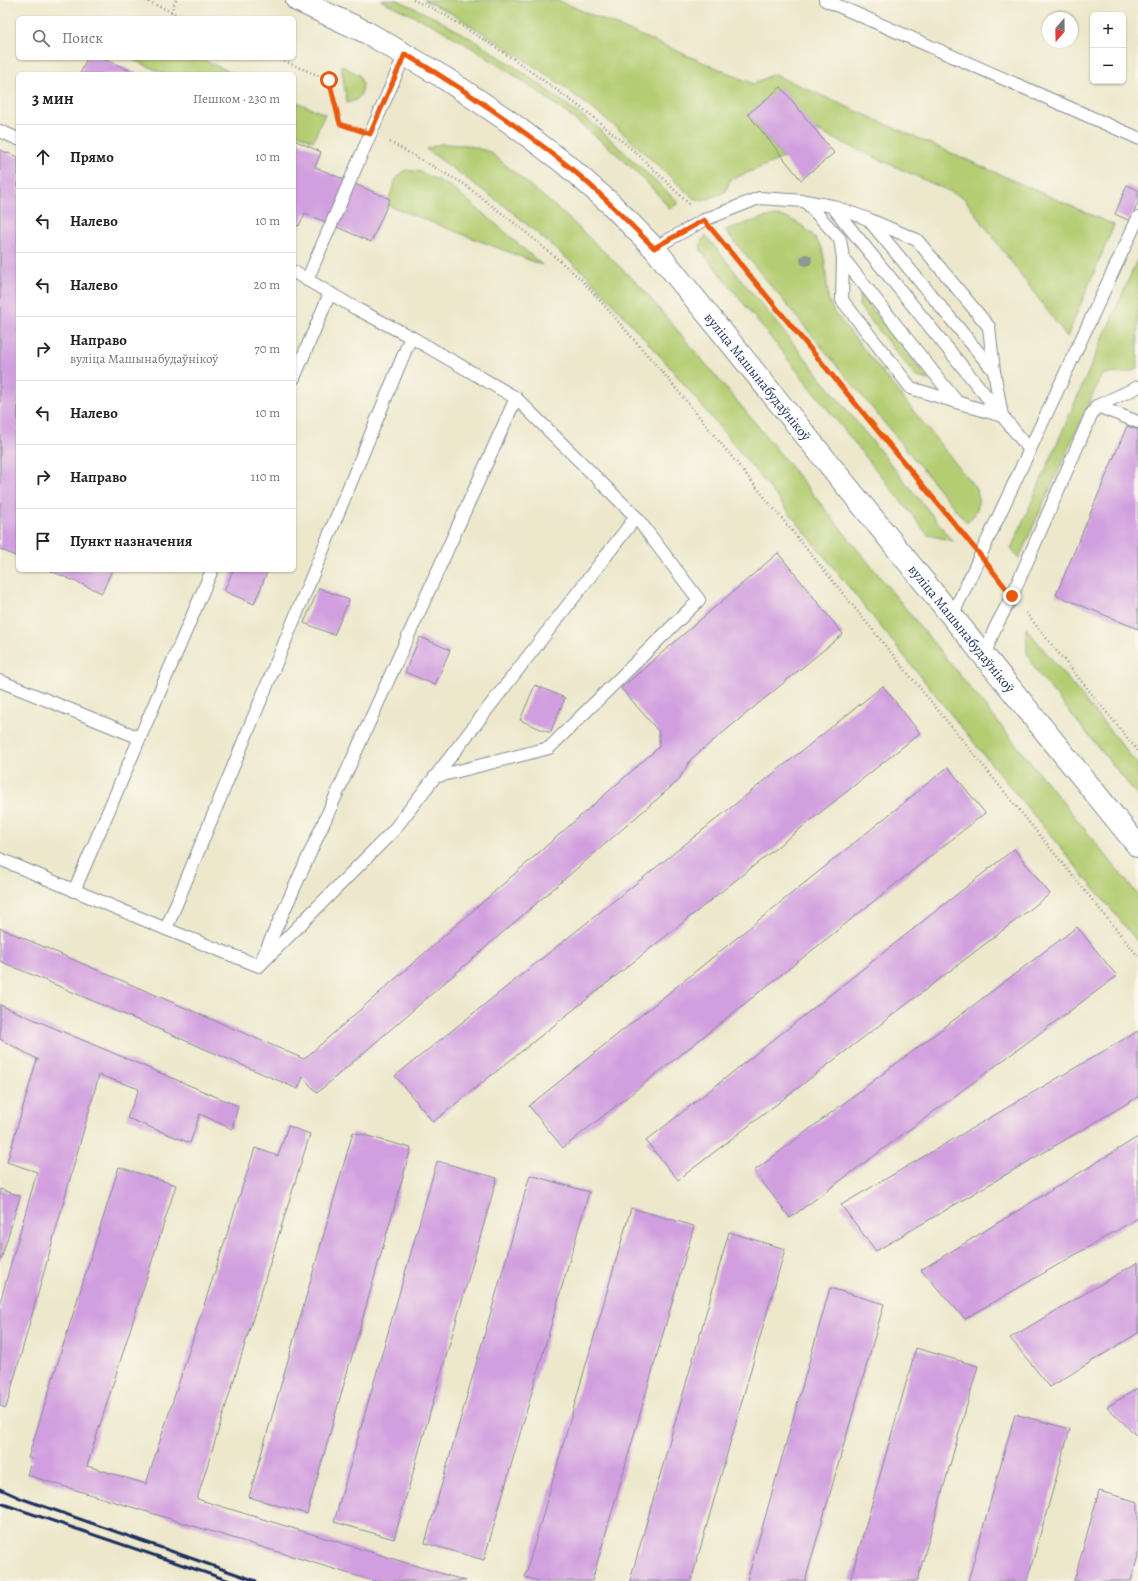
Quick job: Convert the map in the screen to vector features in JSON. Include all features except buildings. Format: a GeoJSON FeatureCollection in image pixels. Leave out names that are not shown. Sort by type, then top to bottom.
{"type":"FeatureCollection","features":[{"type":"Feature","properties":{"kind":"main road","name":"вуліца Машынабудаўнікоў"},"geometry":{"type":"LineString","coordinates":[[297,0],[366,32],[443,77],[507,120],[564,163],[610,203],[654,248],[1138,846]]}},
{"type":"Feature","properties":{"kind":"lane"},"geometry":{"type":"LineString","coordinates":[[825,0],[1138,138]]}},
{"type":"Feature","properties":{"kind":"lane"},"geometry":{"type":"LineString","coordinates":[[307,280],[405,54]]}},
{"type":"Feature","properties":{"kind":"lane"},"geometry":{"type":"LineString","coordinates":[[0,131],[16,138]]}},
{"type":"Feature","properties":{"kind":"lane"},"geometry":{"type":"LineString","coordinates":[[654,248],[704,220],[759,198],[805,200],[832,206],[868,219],[917,240],[989,327],[994,372],[1002,416]]}},
{"type":"Feature","properties":{"kind":"lane"},"geometry":{"type":"LineString","coordinates":[[805,200],[840,239],[843,258],[842,300],[911,388],[1002,416]]}},
{"type":"Feature","properties":{"kind":"lane"},"geometry":{"type":"LineString","coordinates":[[832,206],[1030,450]]}},
{"type":"Feature","properties":{"kind":"lane"},"geometry":{"type":"LineString","coordinates":[[952,616],[1138,218]]}},
{"type":"Feature","properties":{"kind":"lane"},"geometry":{"type":"LineString","coordinates":[[868,219],[994,372]]}},
{"type":"Feature","properties":{"kind":"lane"},"geometry":{"type":"LineString","coordinates":[[843,258],[957,402]]}},
{"type":"Feature","properties":{"kind":"lane"},"geometry":{"type":"LineString","coordinates":[[296,273],[355,308],[411,337],[516,398],[636,517],[698,600],[549,748],[435,777]]}},
{"type":"Feature","properties":{"kind":"lane"},"geometry":{"type":"LineString","coordinates":[[296,373],[330,293]]}},
{"type":"Feature","properties":{"kind":"lane"},"geometry":{"type":"LineString","coordinates":[[166,929],[411,337]]}},
{"type":"Feature","properties":{"kind":"lane"},"geometry":{"type":"LineString","coordinates":[[984,656],[995,628],[1012,596],[1091,415],[1097,406],[1138,387]]}},
{"type":"Feature","properties":{"kind":"lane"},"geometry":{"type":"LineString","coordinates":[[259,966],[516,398]]}},
{"type":"Feature","properties":{"kind":"lane"},"geometry":{"type":"LineString","coordinates":[[1097,406],[1138,422]]}},
{"type":"Feature","properties":{"kind":"lane"},"geometry":{"type":"LineString","coordinates":[[259,966],[393,831],[636,517]]}},
{"type":"Feature","properties":{"kind":"lane"},"geometry":{"type":"LineString","coordinates":[[74,891],[211,572]]}},
{"type":"Feature","properties":{"kind":"lane"},"geometry":{"type":"LineString","coordinates":[[0,681],[140,738]]}},
{"type":"Feature","properties":{"kind":"lane"},"geometry":{"type":"LineString","coordinates":[[0,858],[74,891],[259,966]]}},
{"type":"Feature","properties":{"kind":"path"},"geometry":{"type":"LineString","coordinates":[[146,0],[180,16]]}},
{"type":"Feature","properties":{"kind":"path"},"geometry":{"type":"LineString","coordinates":[[171,12],[176,0]]}},
{"type":"Feature","properties":{"kind":"path"},"geometry":{"type":"LineString","coordinates":[[413,0],[442,13],[512,58],[587,112],[641,157],[704,220],[981,556]]}},
{"type":"Feature","properties":{"kind":"path"},"geometry":{"type":"LineString","coordinates":[[282,60],[329,80],[340,124],[388,141],[464,184],[522,229],[582,280],[670,381],[1138,956]]}},
{"type":"Feature","properties":{"kind":"path"},"geometry":{"type":"LineString","coordinates":[[1012,596],[1138,751]]}},
{"type":"Feature","properties":{"kind":"green space"},"geometry":{"type":"Polygon","coordinates":[[[380,0],[398,0],[435,18],[477,42],[517,68],[597,127],[679,203],[670,209],[642,178],[612,150],[572,117],[515,76],[435,26],[380,0]]]}},
{"type":"Feature","properties":{"kind":"green space"},"geometry":{"type":"Polygon","coordinates":[[[424,0],[557,0],[754,84],[773,74],[1114,225],[1067,337],[964,198],[815,130],[781,88],[748,114],[783,158],[730,180],[725,192],[702,201],[693,198],[616,127],[559,83],[449,12],[424,0]]]}},
{"type":"Feature","properties":{"kind":"green space"},"geometry":{"type":"Polygon","coordinates":[[[134,60],[204,60],[230,72],[160,72],[134,60]]]}},
{"type":"Feature","properties":{"kind":"green space"},"geometry":{"type":"Polygon","coordinates":[[[341,65],[359,75],[363,84],[361,94],[356,100],[347,103],[341,65]]]}},
{"type":"Feature","properties":{"kind":"green space"},"geometry":{"type":"Polygon","coordinates":[[[296,102],[325,114],[313,141],[296,133],[296,102]]]}},
{"type":"Feature","properties":{"kind":"green space"},"geometry":{"type":"Polygon","coordinates":[[[440,144],[467,145],[490,152],[564,214],[640,286],[752,419],[1138,895],[1138,942],[966,733],[759,475],[668,365],[590,278],[506,207],[426,149],[440,144]]]}},
{"type":"Feature","properties":{"kind":"green space"},"geometry":{"type":"Polygon","coordinates":[[[405,170],[421,172],[451,187],[542,265],[387,205],[396,179],[405,170]]]}},
{"type":"Feature","properties":{"kind":"green space"},"geometry":{"type":"Polygon","coordinates":[[[779,216],[790,219],[801,225],[812,234],[822,248],[825,262],[828,298],[834,312],[977,490],[978,505],[976,512],[967,523],[725,230],[766,217],[779,216]]]}},
{"type":"Feature","properties":{"kind":"green space"},"geometry":{"type":"Polygon","coordinates":[[[706,236],[953,541],[928,535],[700,249],[702,240],[706,236]]]}},
{"type":"Feature","properties":{"kind":"green space"},"geometry":{"type":"Polygon","coordinates":[[[1138,258],[1138,369],[1126,373],[1102,374],[1019,558],[1011,549],[1138,258]]]}},
{"type":"Feature","properties":{"kind":"green space"},"geometry":{"type":"Polygon","coordinates":[[[860,294],[929,380],[916,377],[859,306],[860,294]]]}},
{"type":"Feature","properties":{"kind":"green space"},"geometry":{"type":"Polygon","coordinates":[[[1026,628],[1138,765],[1138,796],[1037,672],[1027,653],[1026,628]]]}},
{"type":"Feature","properties":{"kind":"railway"},"geometry":{"type":"LineString","coordinates":[[0,1489],[20,1498],[256,1581]]}},
{"type":"Feature","properties":{"kind":"railway"},"geometry":{"type":"LineString","coordinates":[[0,1503],[230,1581]]}},
{"type":"Feature","properties":{"kind":"route"},"geometry":{"type":"LineString","coordinates":[[329,80],[340,124],[370,134],[405,54],[443,77],[507,120],[564,163],[610,203],[654,248],[704,220],[981,556],[1012,596]]}}]}
